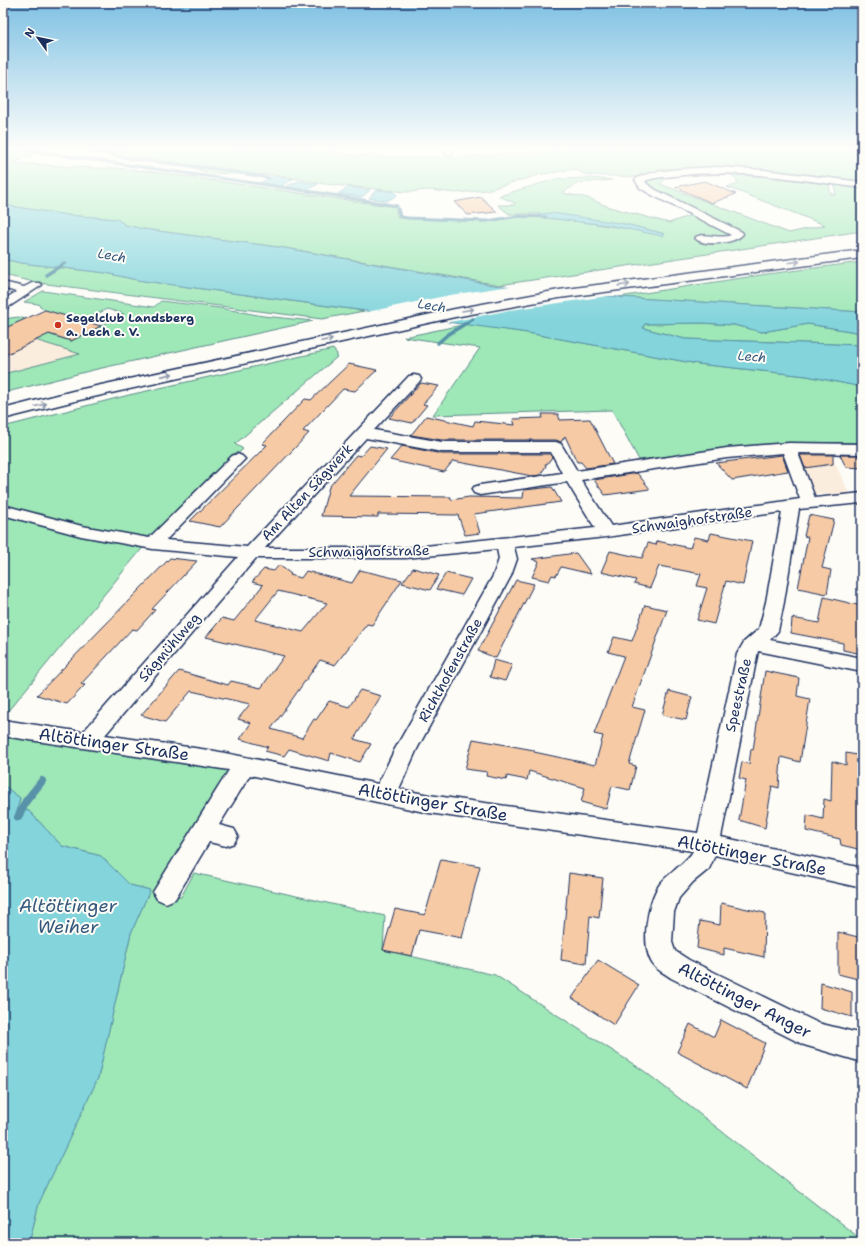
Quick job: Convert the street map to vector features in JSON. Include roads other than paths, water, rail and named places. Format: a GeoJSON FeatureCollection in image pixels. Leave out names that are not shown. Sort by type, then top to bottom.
{"type":"FeatureCollection","features":[{"type":"Feature","properties":{"kind":"highway"},"geometry":{"type":"LineString","coordinates":[[3,414],[445,304],[623,275],[862,244]]}},
{"type":"Feature","properties":{"kind":"highway"},"geometry":{"type":"LineString","coordinates":[[3,402],[68,385],[285,343],[558,294],[862,254]]}},
{"type":"Feature","properties":{"kind":"street"},"geometry":{"type":"LineString","coordinates":[[682,206],[738,234],[736,237],[729,239],[700,238]]}},
{"type":"Feature","properties":{"kind":"street"},"geometry":{"type":"LineString","coordinates":[[3,285],[31,288],[3,305]]}},
{"type":"Feature","properties":{"kind":"street","name":"Am Alten Sägwerk"},"geometry":{"type":"LineString","coordinates":[[250,553],[414,379]]}},
{"type":"Feature","properties":{"kind":"street","name":"Am Alten Sägwerk"},"geometry":{"type":"LineString","coordinates":[[364,433],[442,447],[556,447],[572,477],[606,532]]}},
{"type":"Feature","properties":{"kind":"street"},"geometry":{"type":"LineString","coordinates":[[789,448],[800,504]]}},
{"type":"Feature","properties":{"kind":"street"},"geometry":{"type":"LineString","coordinates":[[480,490],[727,453],[789,448],[862,449]]}},
{"type":"Feature","properties":{"kind":"street"},"geometry":{"type":"LineString","coordinates":[[153,544],[237,459]]}},
{"type":"Feature","properties":{"kind":"street","name":"Schwaighofstraße"},"geometry":{"type":"LineString","coordinates":[[3,510],[81,530],[153,544],[250,553],[406,553],[505,544],[606,532],[800,504],[862,498]]}},
{"type":"Feature","properties":{"kind":"street","name":"Speestraße"},"geometry":{"type":"LineString","coordinates":[[708,844],[747,654],[768,631],[800,504]]}},
{"type":"Feature","properties":{"kind":"street","name":"Richthofenstraße"},"geometry":{"type":"LineString","coordinates":[[385,794],[406,749],[502,576],[508,559],[505,544]]}},
{"type":"Feature","properties":{"kind":"street","name":"Sägmühlweg"},"geometry":{"type":"LineString","coordinates":[[88,740],[250,553]]}},
{"type":"Feature","properties":{"kind":"street"},"geometry":{"type":"LineString","coordinates":[[756,644],[862,666]]}},
{"type":"Feature","properties":{"kind":"street","name":"Altöttinger Straße"},"geometry":{"type":"LineString","coordinates":[[3,728],[215,759],[429,804],[708,844],[862,878]]}},
{"type":"Feature","properties":{"kind":"street"},"geometry":{"type":"LineString","coordinates":[[166,892],[215,833],[244,765]]}},
{"type":"Feature","properties":{"kind":"street","name":"Altöttinger Anger"},"geometry":{"type":"LineString","coordinates":[[708,844],[700,862],[684,875],[668,892],[661,912],[659,942],[664,958],[680,969],[814,1035],[862,1048]]}},
{"type":"Feature","properties":{"kind":"water","name":"Lech"},"geometry":{"type":"Polygon","coordinates":[[[3,206],[10,206],[67,215],[117,219],[125,225],[143,229],[285,248],[493,285],[619,297],[862,312],[862,333],[808,324],[762,332],[734,325],[702,323],[645,324],[643,328],[685,339],[862,345],[862,387],[807,376],[698,364],[528,333],[137,280],[106,273],[21,263],[3,259],[3,206]]]}},
{"type":"Feature","properties":{"kind":"water"},"geometry":{"type":"Polygon","coordinates":[[[552,213],[625,224],[665,234],[662,236],[608,225],[538,217],[539,214],[552,213]]]}},
{"type":"Feature","properties":{"kind":"water","name":"Altöttinger Weiher"},"geometry":{"type":"Polygon","coordinates":[[[3,785],[20,798],[17,810],[29,811],[62,846],[101,856],[130,885],[150,890],[131,933],[98,1078],[39,1203],[29,1243],[3,1243],[3,785]]]}},
{"type":"Feature","properties":{"kind":"waterway"},"geometry":{"type":"LineString","coordinates":[[398,209],[400,217],[408,218],[487,221],[518,216],[546,217]]}},
{"type":"Feature","properties":{"kind":"waterway"},"geometry":{"type":"LineString","coordinates":[[46,275],[65,263]]}},
{"type":"Feature","properties":{"kind":"waterway"},"geometry":{"type":"LineString","coordinates":[[438,343],[447,335],[473,319]]}},
{"type":"Feature","properties":{"kind":"waterway"},"geometry":{"type":"LineString","coordinates":[[18,817],[26,801],[42,781]]}},
{"type":"Feature","properties":{"kind":"place","name":"Segelclub Landsberg a. Lech e. V."},"geometry":{"type":"Point","coordinates":[58,325]}}]}
